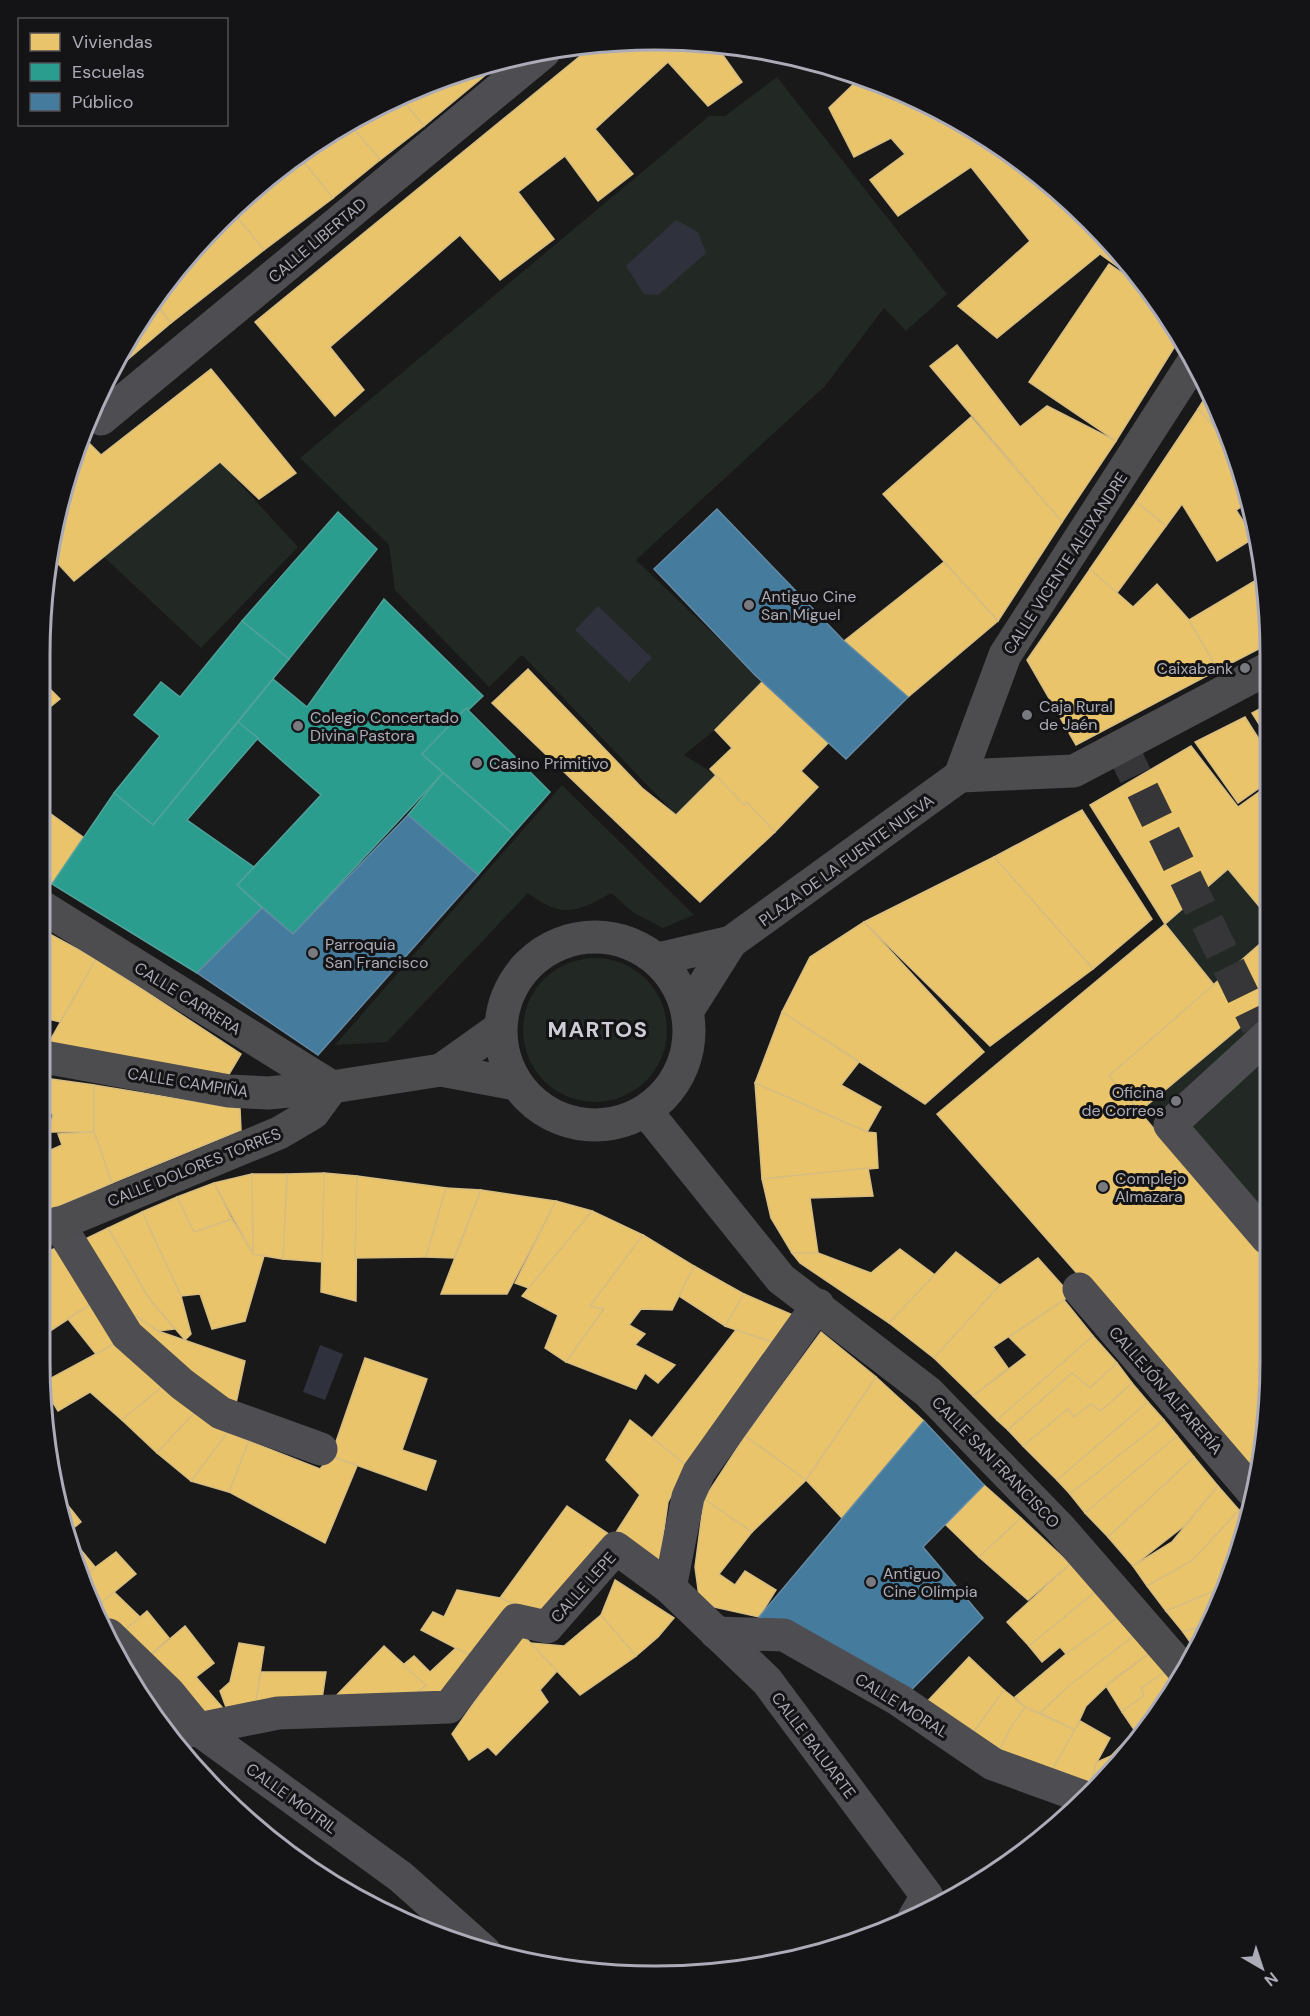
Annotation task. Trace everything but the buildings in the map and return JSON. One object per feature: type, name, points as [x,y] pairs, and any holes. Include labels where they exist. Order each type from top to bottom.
[{"type":"street","name":"CALLE LIBERTAD","points":[[99,416],[101,418],[532,62]]},
{"type":"street","name":"CALLE VICENTE ALEIXANDRE","points":[[960,776],[1005,655],[1189,370]]},
{"type":"street","points":[[960,776],[1074,771],[1260,673]]},
{"type":"street","name":"PLAZA DE LA FUENTE NUEVA","points":[[688,1010],[731,942],[960,776]]},
{"type":"street","name":"CALLE CARRERA","points":[[50,912],[332,1087]]},
{"type":"street","points":[[602,936],[632,944],[658,960],[677,982],[688,1010],[690,1039],[683,1067],[668,1092],[646,1111],[619,1123],[589,1126],[561,1120],[536,1106],[516,1084],[504,1057],[500,1028],[506,998],[521,972],[544,951],[572,939],[602,936]]},
{"type":"street","name":"PLAZA DE LA FUENTE NUEVA","points":[[658,960],[731,942]]},
{"type":"street","points":[[441,1070],[500,1028]]},
{"type":"street","points":[[1260,1037],[1170,1125],[1260,1231]]},
{"type":"street","name":"CALLE CAMPIÑA","points":[[50,1058],[229,1091],[268,1093],[332,1087]]},
{"type":"street","points":[[332,1087],[441,1070],[516,1084]]},
{"type":"street","name":"CALLE DOLORES TORRES","points":[[51,1226],[279,1133],[313,1113],[332,1087]]},
{"type":"street","name":"CALLE SAN FRANCISCO","points":[[646,1111],[781,1279],[818,1305],[928,1392],[1060,1528],[1179,1665]]},
{"type":"street","points":[[51,1226],[127,1335],[182,1384],[221,1413],[321,1449]]},
{"type":"street","name":"CALLEJÓN ALFARERÍA","points":[[1079,1289],[1247,1486]]},
{"type":"street","points":[[670,1588],[688,1497],[699,1472],[818,1305]]},
{"type":"street","name":"CALLE LEPE","points":[[184,1733],[278,1713],[449,1707],[516,1620],[547,1627],[615,1548],[670,1588]]},
{"type":"street","name":"CALLE BALUARTE","points":[[670,1588],[767,1681],[927,1896],[922,1904]]},
{"type":"street","name":"CALLE MORAL","points":[[716,1633],[784,1635],[899,1700],[993,1764],[1077,1794]]},
{"type":"street","name":"CALLE MOTRIL","points":[[122,1648],[168,1692],[184,1733],[401,1877],[467,1936]]},
{"type":"shaded area","points":[[777,77],[947,294],[906,331],[884,308],[825,386],[636,560],[763,681],[715,730],[684,755],[716,775],[676,815],[522,655],[489,687],[395,590],[389,545],[300,458],[709,116],[725,116]]},
{"type":"shaded area","points":[[676,220],[698,232],[706,253],[658,295],[644,294],[626,266]]},
{"type":"shaded area","points":[[220,462],[298,547],[201,648],[104,557]]},
{"type":"shaded area","points":[[598,606],[652,658],[629,682],[575,630]]},
{"type":"shaded area","points":[[562,785],[694,915],[663,928],[634,913],[611,893],[588,905],[569,910],[550,906],[528,893],[387,1042],[335,1045]]},
{"type":"shaded area","points":[[1228,869],[1260,907],[1260,944],[1237,964],[1260,993],[1260,1235],[1148,1104],[1249,1020],[1220,979],[1214,985],[1165,924]]},
{"type":"shaded area","points":[[595,958],[623,963],[646,979],[662,1002],[667,1030],[662,1058],[646,1081],[623,1097],[595,1102],[567,1097],[544,1081],[528,1058],[523,1030],[528,1002],[544,979],[567,963]]},
{"type":"shaded area","points":[[320,1345],[343,1354],[325,1400],[303,1392]]},
{"type":"tunnel","points":[[1121,746],[1258,1026]]},
{"type":"place","name":"Antiguo Cine San Miguel","points":[[749,605]]},
{"type":"place","name":"Caixabank","points":[[1245,668]]},
{"type":"place","name":"Caja Rural de Jaén","points":[[1027,715]]},
{"type":"place","name":"Colegio Concertado Divina Pastora","points":[[298,726]]},
{"type":"place","name":"Casino Primitivo","points":[[477,763]]},
{"type":"place","name":"Parroquia San Francisco","points":[[313,953]]},
{"type":"place","name":"Oficina de Correos","points":[[1176,1101]]},
{"type":"place","name":"Complejo Almazara","points":[[1103,1187]]},
{"type":"place","name":"Antiguo Cine Olimpia","points":[[871,1582]]},
{"type":"district","name":"MARTOS","points":[[598,1029]]}]
